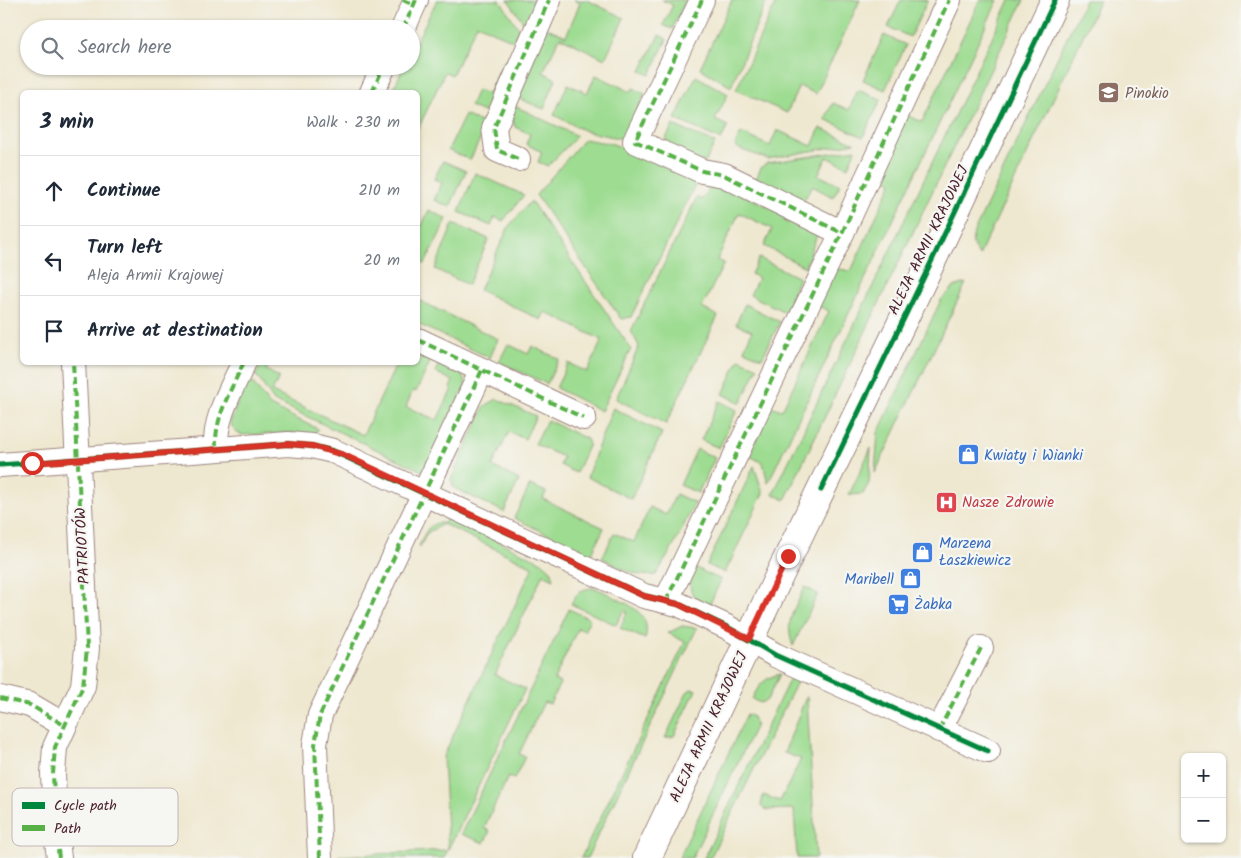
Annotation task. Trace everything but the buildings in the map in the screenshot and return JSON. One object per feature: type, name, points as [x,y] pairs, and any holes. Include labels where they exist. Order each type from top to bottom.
[{"type":"street","points":[[518,159],[497,150],[494,128],[549,0]]},
{"type":"street","points":[[702,0],[635,141],[702,171],[724,175],[842,233]]},
{"type":"street","points":[[666,601],[842,233],[949,0]]},
{"type":"street","name":"ALEJA ARMII KRAJOWEJ","points":[[647,858],[749,639],[970,182],[1055,0]]},
{"type":"street","points":[[405,20],[411,2]]},
{"type":"street","points":[[373,90],[380,75]]},
{"type":"street","points":[[420,341],[584,418]]},
{"type":"street","name":"PATRIOTÓW","points":[[54,788],[55,747],[83,686],[87,648],[73,365]]},
{"type":"street","points":[[216,449],[215,438],[218,421],[243,365]]},
{"type":"street","points":[[320,858],[315,745],[320,716],[482,370]]},
{"type":"street","points":[[0,465],[288,444],[322,448],[344,455],[644,596],[686,608],[749,639],[774,655],[988,751]]},
{"type":"street","points":[[940,730],[981,648]]},
{"type":"street","points":[[0,698],[30,705],[64,725]]},
{"type":"green space","points":[[437,0],[500,0],[519,29],[513,41],[477,24],[452,75],[445,72],[420,125],[420,90],[393,90],[400,75],[420,75],[420,34]]},
{"type":"green space","points":[[508,0],[538,0],[527,25],[524,23]]},
{"type":"green space","points":[[574,0],[587,0],[624,18],[605,59],[560,37],[543,72],[556,79],[544,109],[515,97],[545,27],[566,36],[580,3]]},
{"type":"green space","points":[[662,0],[686,0],[672,29],[663,25],[673,5]]},
{"type":"green space","points":[[732,0],[767,0],[731,87],[700,68]]},
{"type":"green space","points":[[777,0],[860,0],[816,94],[799,86],[787,113],[736,90]]},
{"type":"green space","points":[[901,0],[928,0],[910,37],[888,27]]},
{"type":"green space","points":[[980,0],[998,0],[768,483],[763,463],[746,454],[768,405],[782,410],[829,311],[816,305],[834,268],[851,271],[892,182],[878,175],[905,114],[922,122]]},
{"type":"green space","points":[[1010,0],[1024,0],[785,500],[773,494]]},
{"type":"green space","points":[[1085,0],[1100,0],[979,256],[972,242],[974,232]]},
{"type":"green space","points":[[659,35],[667,39],[650,75],[641,71]]},
{"type":"green space","points":[[884,35],[906,45],[885,90],[863,80]]},
{"type":"green space","points":[[505,59],[515,62],[492,116],[470,106],[477,90],[488,94]]},
{"type":"green space","points":[[596,75],[631,92],[633,88],[645,94],[623,139],[585,131],[554,115],[568,84],[587,93]]},
{"type":"green space","points":[[696,76],[728,94],[715,120],[728,126],[721,140],[675,119]]},
{"type":"green space","points":[[858,90],[881,100],[863,137],[825,119],[833,103],[849,110]]},
{"type":"green space","points":[[513,105],[577,136],[548,166],[538,162],[542,152],[526,144],[530,134],[515,127]]},
{"type":"green space","points":[[465,115],[487,125],[470,160],[448,150]]},
{"type":"green space","points":[[673,125],[715,143],[705,163],[663,144]]},
{"type":"green space","points":[[820,128],[855,143],[768,159],[739,149],[735,145],[741,133],[770,146],[777,130],[812,146]]},
{"type":"green space","points":[[584,139],[613,144],[697,181],[631,317],[621,319],[536,195]]},
{"type":"green space","points":[[856,149],[848,167],[827,157],[818,175],[840,185],[833,197],[812,186],[802,204],[755,181],[761,168],[767,163]]},
{"type":"green space","points":[[443,161],[466,171],[450,207],[434,200],[442,183],[434,179]]},
{"type":"green space","points":[[475,173],[524,195],[503,221],[495,217],[491,226],[459,212]]},
{"type":"green space","points":[[715,185],[721,185],[819,230],[805,267],[764,246],[772,229],[739,213],[717,260],[724,263],[702,308],[718,316],[666,424],[616,399],[639,346],[631,331],[697,197],[701,200],[710,188]]},
{"type":"green space","points":[[531,201],[631,349],[601,411],[556,388],[568,363],[587,372],[602,340],[545,312],[541,320],[479,290],[509,226]]},
{"type":"green space","points":[[429,210],[447,219],[425,264],[420,261],[420,230]]},
{"type":"green space","points":[[453,224],[489,239],[468,285],[435,269]]},
{"type":"green space","points":[[759,258],[799,278],[785,312],[750,295],[758,278],[751,274]]},
{"type":"green space","points":[[966,283],[875,473],[878,433],[941,300],[954,287]]},
{"type":"green space","points":[[420,301],[498,339],[490,358],[420,325]]},
{"type":"green space","points":[[745,304],[780,322],[762,358],[744,350],[752,331],[736,324]]},
{"type":"green space","points":[[508,344],[528,354],[532,346],[559,359],[547,384],[499,362]]},
{"type":"green space","points":[[420,352],[432,358],[416,392],[413,390],[406,407],[437,420],[452,389],[450,388],[453,381],[435,372],[440,362],[461,373],[466,384],[426,473],[274,401],[256,375],[261,365],[268,365],[266,370],[279,377],[272,392],[363,435],[396,365],[420,365]]},
{"type":"green space","points":[[739,359],[758,367],[741,403],[723,394]]},
{"type":"green space","points":[[246,381],[253,383],[270,406],[318,429],[315,434],[242,435],[236,432],[230,423]]},
{"type":"green space","points":[[497,399],[536,416],[525,439],[509,432],[492,466],[519,480],[504,512],[454,488],[451,479],[485,406]]},
{"type":"green space","points":[[719,401],[737,410],[719,448],[701,440]]},
{"type":"green space","points":[[613,408],[662,433],[631,499],[587,477]]},
{"type":"green space","points":[[547,420],[587,439],[589,444],[576,473],[560,465],[563,457],[535,444]]},
{"type":"green space","points":[[871,448],[869,483],[863,494],[849,495]]},
{"type":"green space","points":[[697,449],[715,458],[698,493],[680,485]]},
{"type":"green space","points":[[754,466],[763,493],[725,573],[707,565]]},
{"type":"green space","points":[[530,485],[546,492],[543,499],[604,528],[591,555],[514,518]]},
{"type":"green space","points":[[676,494],[695,503],[673,547],[656,575],[649,576],[635,573],[602,558],[614,533],[634,542],[650,507],[666,515]]},
{"type":"green space","points":[[447,517],[542,562],[551,570],[554,579],[543,574],[495,675],[525,689],[448,850],[443,757],[533,567],[443,524],[427,533],[420,547],[428,529],[435,524],[445,523]]},
{"type":"green space","points":[[692,566],[721,580],[709,606],[693,595],[690,585]]},
{"type":"green space","points":[[805,587],[818,594],[793,646],[790,637],[790,622]]},
{"type":"green space","points":[[592,588],[606,593],[639,612],[646,624],[645,639],[620,628],[627,612],[624,610],[616,625],[571,604],[579,593]]},
{"type":"green space","points":[[569,609],[590,619],[584,631],[578,628],[554,680],[560,683],[550,704],[544,702],[519,754],[525,757],[514,779],[508,777],[484,828],[490,831],[484,843],[461,834]]},
{"type":"green space","points":[[682,626],[697,628],[587,858],[581,858],[685,642],[668,633]]},
{"type":"green space","points":[[780,674],[767,700],[760,703],[752,699],[763,683],[770,677]]},
{"type":"green space","points":[[791,676],[795,676],[797,682],[710,858],[704,858]]},
{"type":"green space","points":[[691,689],[696,690],[674,736],[665,738],[687,692]]},
{"type":"green space","points":[[806,697],[816,858],[797,858],[794,809],[766,810],[761,806],[763,795],[780,801],[801,759],[784,753]]},
{"type":"green space","points":[[747,714],[753,717],[756,725],[692,858],[679,858]]},
{"type":"green space","points":[[448,850],[444,858],[338,858],[338,856]]},
{"type":"marked path","points":[[403,0],[414,5]]},
{"type":"marked path","points":[[407,20],[416,0]]},
{"type":"marked path","points":[[518,159],[497,150],[494,128],[549,0]]},
{"type":"marked path","points":[[702,0],[635,141],[702,171],[724,175],[842,233]]},
{"type":"marked path","points":[[666,601],[842,233],[949,0]]},
{"type":"marked path","points":[[373,90],[380,75]]},
{"type":"marked path","points":[[420,341],[584,418]]},
{"type":"marked path","points":[[54,788],[55,747],[83,686],[87,648],[73,365]]},
{"type":"marked path","points":[[216,449],[216,438],[221,415],[243,365]]},
{"type":"marked path","points":[[320,858],[315,745],[320,715],[482,370]]},
{"type":"marked path","points":[[939,730],[981,648]]},
{"type":"marked path","points":[[0,698],[30,705],[64,725]]},
{"type":"marked path","points":[[58,846],[59,858]]},
{"type":"cycle path","points":[[821,490],[1055,0]]},
{"type":"cycle path","points":[[0,465],[288,444],[312,446],[333,451],[644,596],[678,604],[727,627],[775,655],[988,751]]},
{"type":"place","name":"Pinokio","points":[[1109,93]]},
{"type":"place","name":"Kwiaty i Wianki","points":[[968,455]]},
{"type":"place","name":"Nasze Zdrowie","points":[[946,502]]},
{"type":"place","name":"Marzena Łaszkiewicz","points":[[923,552]]},
{"type":"place","name":"Maribell","points":[[910,579]]},
{"type":"place","name":"Żabka","points":[[898,604]]},
{"type":"route","points":[[32,463],[288,444],[322,448],[344,455],[644,596],[678,604],[749,639],[788,556]]}]
